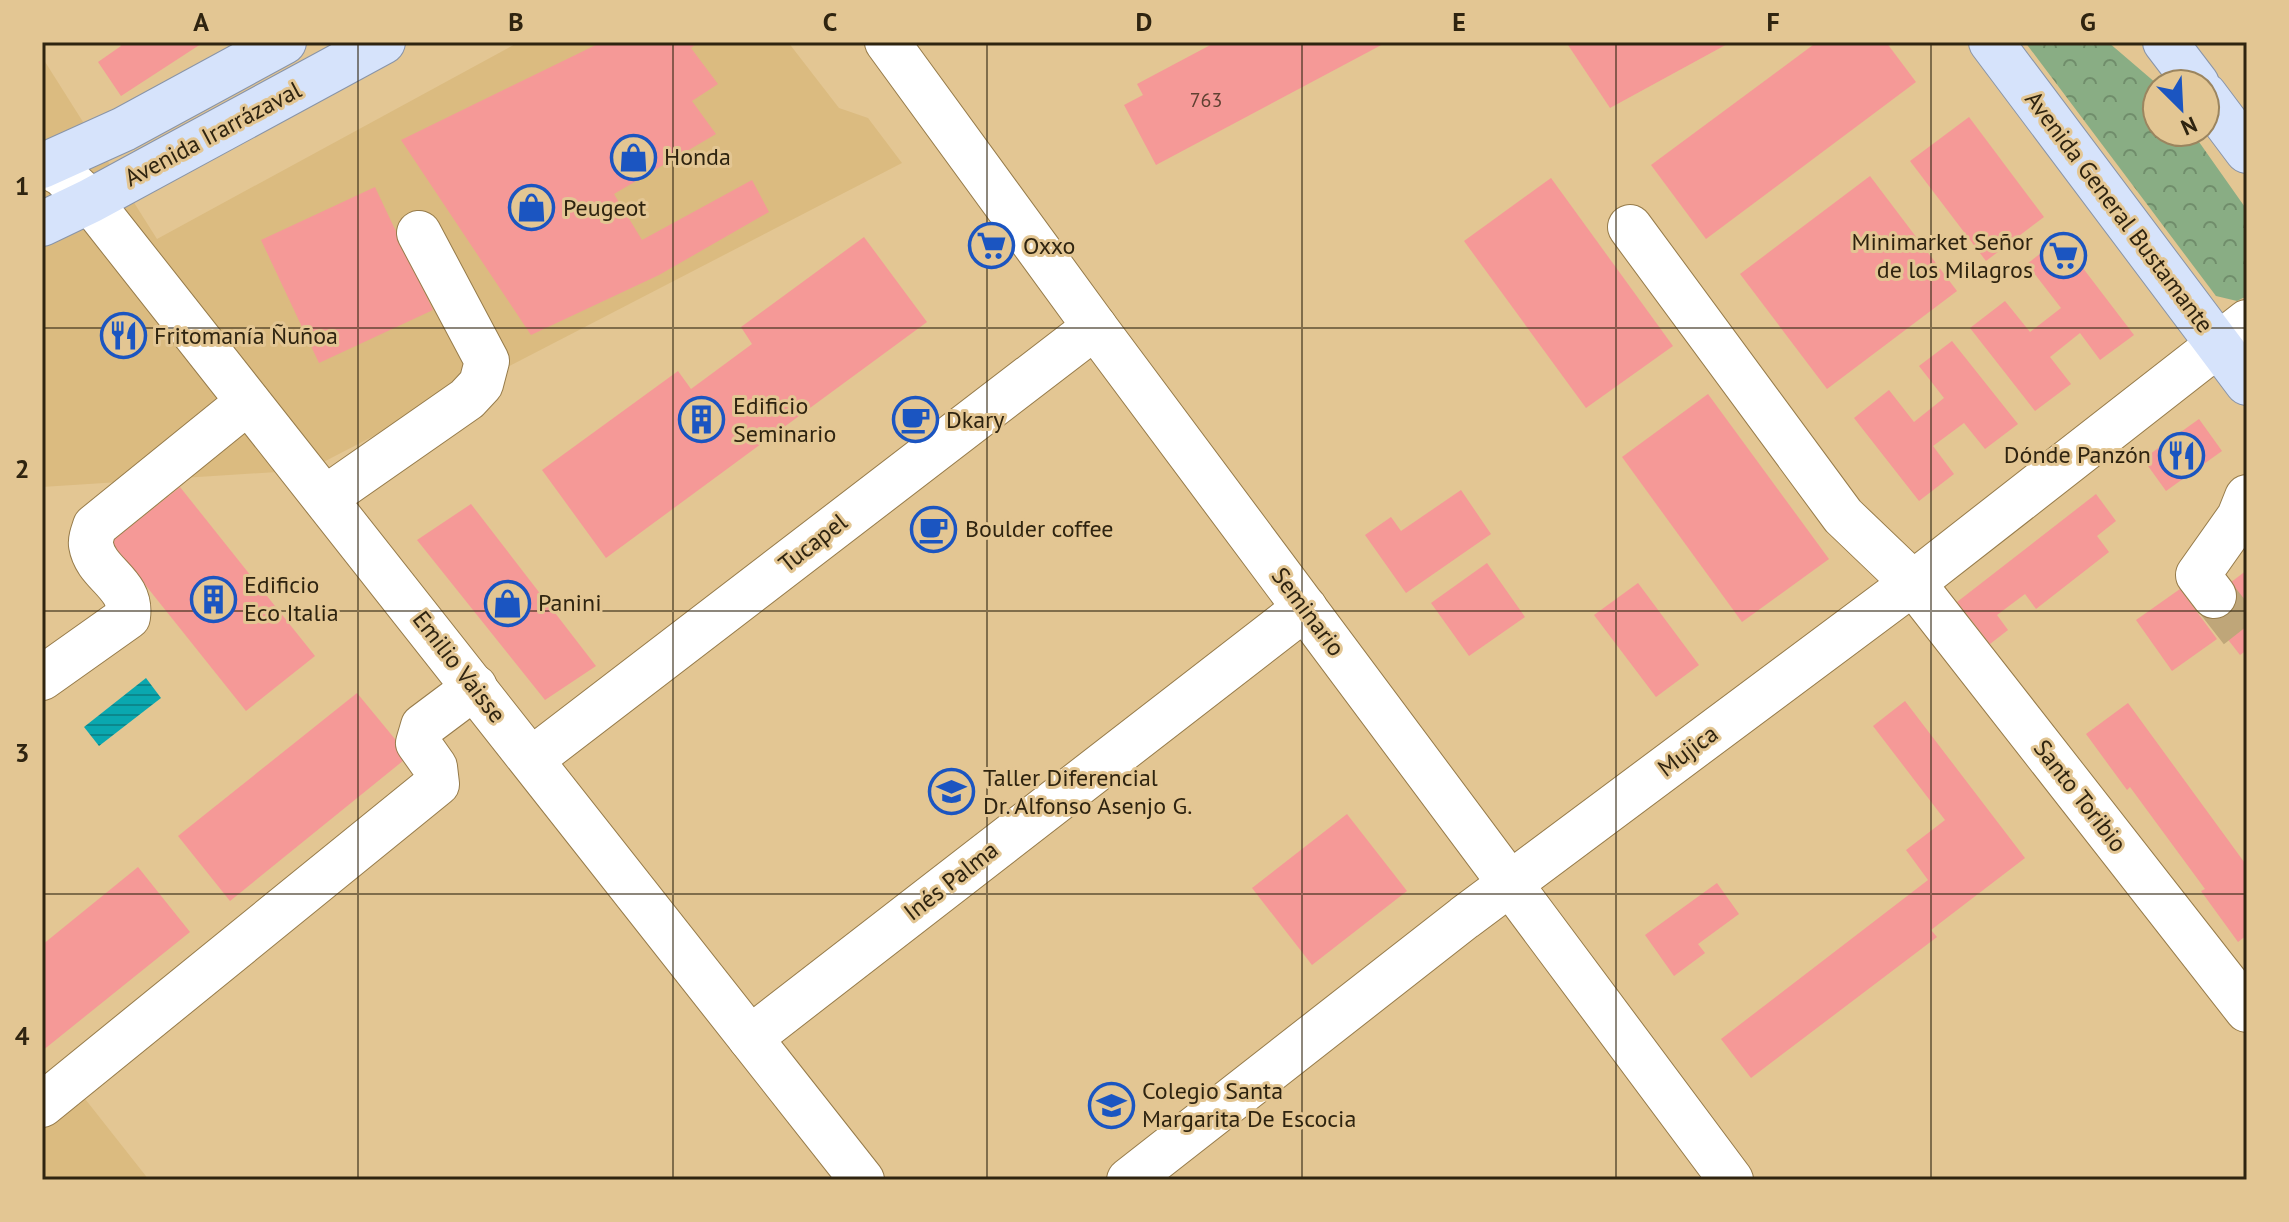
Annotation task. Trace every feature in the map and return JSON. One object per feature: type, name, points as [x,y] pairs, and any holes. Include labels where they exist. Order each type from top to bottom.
[{"type":"main road","name":"Avenida Irarrázaval","points":[[44,165],[124,129],[284,42]]},
{"type":"main road","name":"Avenida Irarrázaval","points":[[42,224],[383,42]]},
{"type":"main road","name":"Avenida General Bustamante","points":[[1991,42],[2232,333],[2247,383]]},
{"type":"main road","points":[[2165,42],[2185,68]]},
{"type":"main road","points":[[2221,116],[2247,151]]},
{"type":"street","name":"Seminario","points":[[887,42],[1095,327],[1731,1180]]},
{"type":"street","name":"Emilio Vaisse","points":[[44,165],[62,174],[90,201],[862,1180]]},
{"type":"street","name":"Santo Toribio","points":[[1630,227],[1843,516],[1913,583],[2247,1010]]},
{"type":"street","points":[[325,498],[467,399],[481,384],[487,361],[419,233]]},
{"type":"street","name":"Tucapel","points":[[532,759],[1095,327]]},
{"type":"street","name":"Mujica","points":[[1129,1180],[1510,883],[1913,583],[2232,333]]},
{"type":"street","points":[[42,678],[128,617],[130,604],[126,595],[99,562],[90,543],[95,526],[248,402]]},
{"type":"street","points":[[2214,596],[2198,575],[2244,514]]},
{"type":"street","name":"Inés Palma","points":[[750,1038],[1305,608]]},
{"type":"street","points":[[42,1105],[437,784],[435,767],[418,743],[423,726],[475,687]]},
{"type":"shaded area","points":[[519,42],[788,42],[839,108],[868,118],[902,163],[308,470],[42,487],[42,57],[157,239]]},
{"type":"shaded area","points":[[67,1076],[149,1180],[42,1180],[42,1097]]},
{"type":"green space","points":[[2025,42],[2108,42],[2141,70],[2141,148],[2203,148],[2247,210],[2247,296],[2237,301],[2216,296]]},
{"type":"water","points":[[146,678],[161,698],[99,746],[84,727]]},
{"type":"building","points":[[118,42],[204,42],[121,96],[98,62],[121,46]]},
{"type":"building","name":"Peugeot","points":[[602,42],[699,42],[691,48],[718,84],[692,101],[716,134],[614,194],[642,240],[752,180],[769,212],[659,275],[531,335],[401,140]]},
{"type":"building","points":[[1216,42],[1387,42],[1156,165],[1124,105],[1143,95],[1137,84]]},
{"type":"building","points":[[1566,42],[1731,42],[1610,108]]},
{"type":"building","points":[[1817,42],[1886,42],[1916,82],[1706,239],[1651,165]]},
{"type":"building","points":[[1969,117],[2044,217],[1986,261],[1910,161]]},
{"type":"building","points":[[1870,176],[1957,291],[1827,389],[1740,274]]},
{"type":"building","points":[[1551,178],[1673,346],[1586,408],[1464,241]]},
{"type":"building","points":[[375,187],[433,310],[319,363],[261,240]]},
{"type":"building","name":"Edificio Seminario","points":[[864,237],[927,322],[606,558],[542,470],[678,371],[691,389],[752,344],[741,327]]},
{"type":"building","points":[[2060,238],[2134,335],[2100,360],[2080,333],[2050,357],[2071,384],[2035,411],[1970,328],[2005,301],[2030,332],[2061,308],[2027,264]]},
{"type":"building","points":[[1952,341],[2018,424],[1985,449],[1964,423],[1933,446],[1954,474],[1919,501],[1854,418],[1889,390],[1914,422],[1944,398],[1919,366]]},
{"type":"building","points":[[1708,394],[1829,559],[1742,622],[1622,457]]},
{"type":"building","name":"Dónde Panzón","points":[[2199,419],[2222,451],[2166,491],[2143,459]]},
{"type":"building","name":"Edificio Eco Italia","points":[[180,487],[315,656],[246,711],[111,542]]},
{"type":"building","points":[[1461,490],[1491,534],[1406,593],[1365,535],[1391,517],[1401,531]]},
{"type":"building","points":[[2096,494],[2116,521],[2097,536],[2109,552],[2036,609],[2025,594],[1997,615],[2008,630],[1990,644],[1957,602]]},
{"type":"building","name":"Panini","points":[[471,504],[596,666],[545,700],[417,540]]},
{"type":"building","points":[[1487,563],[1525,617],[1469,656],[1431,603]]},
{"type":"building","points":[[2247,570],[2247,650],[2240,655],[2201,605]]},
{"type":"building","points":[[1638,583],[1699,665],[1656,697],[1594,615]]},
{"type":"building","points":[[2180,589],[2217,639],[2172,671],[2136,620]]},
{"type":"building","points":[[357,693],[409,756],[230,901],[178,836]]},
{"type":"building","points":[[1905,701],[2025,858],[1931,930],[1937,937],[1751,1078],[1721,1039],[1928,880],[1906,850],[1945,820],[1873,726]]},
{"type":"building","points":[[2128,703],[2247,866],[2247,935],[2238,942],[2201,891],[2205,889],[2130,787],[2127,790],[2086,734]]},
{"type":"building","points":[[1347,814],[1407,891],[1312,965],[1252,888]]},
{"type":"building","points":[[138,867],[190,932],[42,1051],[42,945]]},
{"type":"building","points":[[1717,883],[1739,914],[1698,944],[1705,953],[1674,976],[1645,935]]},
{"type":"tunnel","points":[[2214,596],[2247,638]]},
{"type":"place","name":"Honda","points":[[633,157]]},
{"type":"place","name":"Peugeot","points":[[532,208]]},
{"type":"place","name":"Oxxo","points":[[992,246]]},
{"type":"place","name":"Minimarket Señor de los Milagros","points":[[2064,256]]},
{"type":"place","name":"Fritomanía Ñuñoa","points":[[123,336]]},
{"type":"place","name":"Edificio Seminario","points":[[702,420]]},
{"type":"place","name":"Dkary","points":[[915,420]]},
{"type":"place","name":"Dónde Panzón","points":[[2182,455]]},
{"type":"place","name":"Boulder coffee","points":[[934,529]]},
{"type":"place","name":"Edificio Eco Italia","points":[[213,599]]},
{"type":"place","name":"Panini","points":[[507,603]]},
{"type":"place","name":"Taller Diferencial Dr. Alfonso Asenjo G.","points":[[952,792]]},
{"type":"place","name":"Colegio Santa Margarita De Escocia","points":[[1111,1105]]}]
